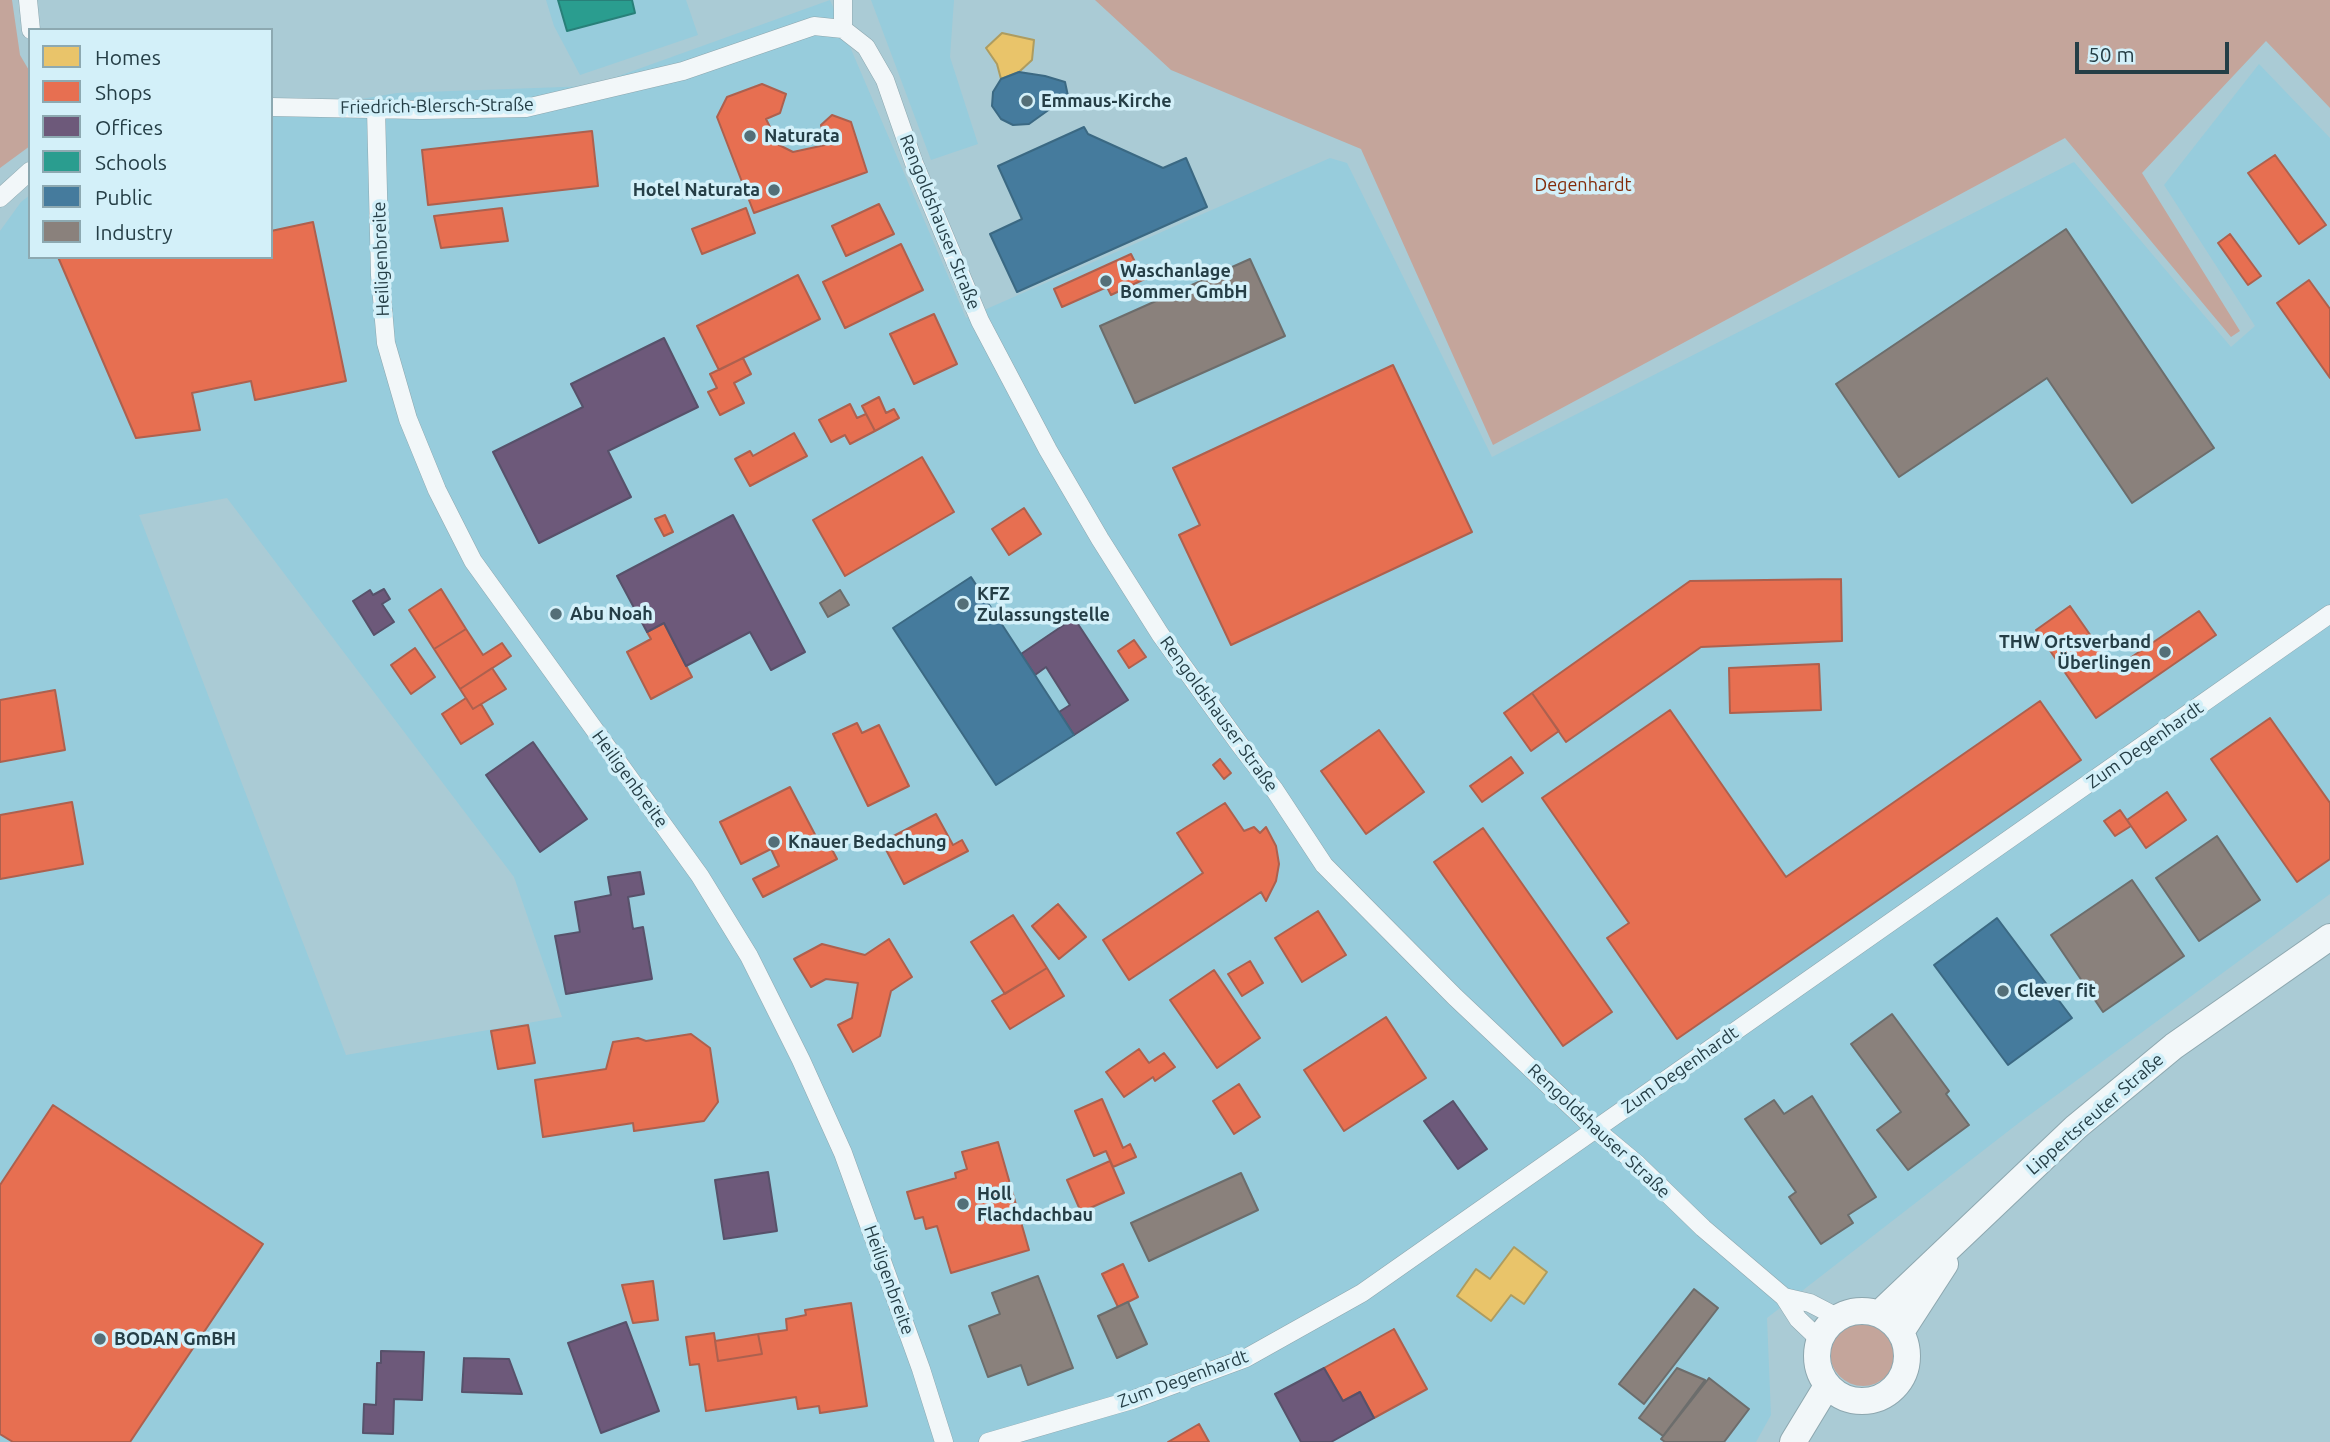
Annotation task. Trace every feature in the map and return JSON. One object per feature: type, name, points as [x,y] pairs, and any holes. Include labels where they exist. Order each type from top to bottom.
[{"type":"main road","name":"Lippertsreuter Straße","points":[[1879,1314],[2076,1127],[2174,1046],[2330,937]]},
{"type":"main road","points":[[1900,1332],[1970,1228]]},
{"type":"main road","points":[[1854,1311],[1879,1314],[1891,1321],[1906,1345],[1904,1373],[1885,1395],[1858,1401],[1836,1392],[1820,1374],[1816,1360],[1819,1339],[1823,1330],[1837,1317],[1854,1311]]},
{"type":"main road","points":[[1793,1442],[1836,1392]]},
{"type":"main road","points":[[1806,1442],[1836,1392]]},
{"type":"street","points":[[28,0],[31,28]]},
{"type":"street","points":[[843,29],[844,0]]},
{"type":"street","name":"Friedrich-Blersch-Straße","points":[[273,107],[526,108],[683,71],[814,26],[843,29]]},
{"type":"street","name":"Rengoldshauser Straße","points":[[843,29],[866,47],[885,80],[914,163],[980,321],[1048,450],[1160,634],[1274,789],[1324,865],[1455,997],[1595,1129],[1637,1164],[1703,1228],[1784,1297],[1798,1319],[1819,1339]]},
{"type":"street","name":"Heiligenbreite","points":[[376,109],[380,275],[386,343],[408,419],[437,490],[473,561],[700,876],[749,956],[801,1060],[843,1153],[921,1369],[944,1442]]},
{"type":"street","points":[[0,198],[28,173]]},
{"type":"street","name":"Zum Degenhardt","points":[[988,1442],[1132,1400],[1246,1358],[1362,1293],[2330,614]]},
{"type":"street","name":"Rengoldshauser Straße","points":[[1784,1297],[1810,1303],[1837,1317]]},
{"type":"shaded area","points":[[546,0],[686,0],[698,35],[580,75],[554,26]]},
{"type":"shaded area","points":[[830,0],[966,318],[1330,158],[1347,163],[1492,457],[2074,162],[2231,347],[2255,326],[2164,185],[2259,64],[2330,138],[2330,894],[2020,1122],[1767,1318],[1771,1415],[1756,1442],[0,1442],[0,231],[28,197],[28,259],[273,259],[273,114],[397,93],[591,86]],"holes":[[[227,498],[514,877],[562,1017],[346,1055],[139,515]]]},
{"type":"shaded area","points":[[871,0],[954,0],[950,57],[978,144],[931,160]]},
{"type":"green space","points":[[0,0],[12,0],[20,55],[28,69],[28,147],[0,168]]},
{"type":"green space","name":"Degenhardt","points":[[1095,0],[2330,0],[2330,108],[2266,41],[2142,173],[2240,331],[2231,337],[2065,138],[1493,445],[1361,149],[1171,70]]},
{"type":"green space","points":[[1863,1320],[1876,1323],[1886,1330],[1893,1340],[1896,1353],[1893,1366],[1886,1376],[1876,1383],[1863,1386],[1850,1383],[1840,1376],[1833,1366],[1830,1353],[1833,1340],[1840,1330],[1850,1323]]},
{"type":"building: Homes","points":[[1002,33],[1034,40],[1032,60],[1019,72],[1001,79],[997,64],[986,48]]},
{"type":"building: Homes","points":[[1514,1247],[1547,1272],[1524,1304],[1511,1295],[1491,1321],[1457,1296],[1476,1269],[1490,1279]]},
{"type":"building: Shops","points":[[762,84],[786,94],[780,113],[766,119],[779,145],[793,152],[825,145],[821,125],[832,115],[851,122],[867,172],[754,213],[717,117],[727,97]]},
{"type":"building: Shops","points":[[592,131],[598,186],[428,205],[422,150]]},
{"type":"building: Shops","points":[[2275,155],[2326,225],[2299,244],[2248,173]]},
{"type":"building: Shops","points":[[879,204],[894,234],[846,256],[832,226]]},
{"type":"building: Shops","points":[[502,208],[508,241],[441,248],[434,216]]},
{"type":"building: Shops","points":[[746,208],[755,233],[702,254],[692,229]]},
{"type":"building: Shops","points":[[313,222],[346,381],[255,400],[251,381],[192,393],[200,430],[136,438],[59,259],[273,259],[273,231]]},
{"type":"building: Shops","points":[[2230,234],[2261,276],[2248,285],[2218,243]]},
{"type":"building: Shops","points":[[901,244],[923,290],[845,328],[823,282]]},
{"type":"building: Shops","name":"Waschanlage Bommer GmbH","points":[[1131,254],[1139,270],[1148,265],[1153,275],[1111,295],[1107,287],[1062,307],[1054,289]]},
{"type":"building: Shops","points":[[798,275],[820,319],[719,370],[697,326]]},
{"type":"building: Shops","points":[[2309,280],[2330,309],[2330,378],[2277,303]]},
{"type":"building: Shops","points":[[934,314],[957,364],[914,384],[890,334]]},
{"type":"building: Shops","points":[[743,358],[751,374],[734,383],[744,403],[720,415],[708,392],[717,388],[710,374]]},
{"type":"building: Shops","points":[[1393,365],[1472,532],[1231,645],[1179,535],[1200,525],[1173,468]]},
{"type":"building: Shops","points":[[879,397],[886,413],[894,409],[899,418],[875,431],[862,406]]},
{"type":"building: Shops","points":[[850,404],[857,418],[866,414],[875,431],[850,444],[845,435],[831,442],[819,420]]},
{"type":"building: Shops","points":[[794,433],[807,456],[750,486],[735,459],[750,451],[753,456]]},
{"type":"building: Shops","points":[[922,457],[954,512],[845,576],[813,520]]},
{"type":"building: Shops","points":[[1024,508],[1041,534],[1009,555],[992,529]]},
{"type":"building: Shops","points":[[665,515],[673,532],[664,536],[655,519]]},
{"type":"building: Shops","points":[[1841,579],[1842,641],[1701,647],[1566,742],[1532,693],[1690,581]]},
{"type":"building: Shops","points":[[441,589],[466,629],[434,649],[409,610]]},
{"type":"building: Shops","name":"THW Ortsverband Überlingen","points":[[2070,606],[2114,669],[2199,611],[2216,635],[2096,718],[2036,630]]},
{"type":"building: Shops","points":[[664,623],[692,677],[651,699],[627,652],[651,639],[647,632]]},
{"type":"building: Shops","points":[[466,629],[483,655],[502,643],[511,656],[460,689],[434,649]]},
{"type":"building: Shops","points":[[1134,640],[1146,657],[1129,668],[1118,651]]},
{"type":"building: Shops","points":[[415,648],[435,677],[411,694],[391,665]]},
{"type":"building: Shops","points":[[1819,664],[1821,710],[1730,713],[1729,668]]},
{"type":"building: Shops","points":[[492,668],[506,689],[473,709],[460,689]]},
{"type":"building: Shops","points":[[55,690],[65,750],[0,762],[0,700]]},
{"type":"building: Shops","points":[[1532,693],[1559,731],[1531,751],[1504,713]]},
{"type":"building: Shops","points":[[466,698],[473,709],[481,704],[493,724],[461,744],[442,714]]},
{"type":"building: Shops","points":[[2040,701],[2081,760],[1677,1039],[1607,938],[1629,923],[1542,798],[1670,710],[1786,877]]},
{"type":"building: Shops","points":[[2270,718],[2330,803],[2330,859],[2297,882],[2211,759]]},
{"type":"building: Shops","points":[[857,723],[862,733],[879,725],[909,786],[868,806],[833,734]]},
{"type":"building: Shops","points":[[1379,730],[1424,792],[1366,834],[1321,771]]},
{"type":"building: Shops","points":[[1511,757],[1523,773],[1482,802],[1470,786]]},
{"type":"building: Shops","points":[[1220,759],[1231,773],[1224,779],[1213,765]]},
{"type":"building: Shops","name":"Knauer Bedachung","points":[[790,787],[820,844],[827,840],[837,859],[763,897],[753,879],[779,866],[771,849],[741,864],[720,822]]},
{"type":"building: Shops","points":[[2167,792],[2186,820],[2146,848],[2127,820]]},
{"type":"building: Shops","points":[[72,802],[83,864],[0,879],[0,815]]},
{"type":"building: Shops","points":[[1225,803],[1244,831],[1254,827],[1260,833],[1266,827],[1276,846],[1279,864],[1276,881],[1266,901],[1261,892],[1129,980],[1103,940],[1203,873],[1177,833]]},
{"type":"building: Shops","points":[[2120,810],[2131,826],[2115,836],[2104,821]]},
{"type":"building: Shops","points":[[936,814],[953,845],[962,840],[968,851],[904,884],[882,842]]},
{"type":"building: Shops","points":[[1483,828],[1612,1012],[1563,1046],[1434,862]]},
{"type":"building: Shops","points":[[1058,904],[1086,937],[1059,959],[1032,926]]},
{"type":"building: Shops","points":[[1318,911],[1346,955],[1302,982],[1275,938]]},
{"type":"building: Shops","points":[[1013,915],[1047,968],[1005,994],[971,942]]},
{"type":"building: Shops","points":[[889,939],[912,977],[891,991],[880,1036],[853,1052],[838,1025],[852,1018],[858,983],[826,979],[811,987],[794,959],[822,944],[865,955]]},
{"type":"building: Shops","points":[[1250,961],[1263,983],[1242,996],[1228,974]]},
{"type":"building: Shops","points":[[1047,968],[1064,996],[1010,1029],[992,1001]]},
{"type":"building: Shops","points":[[1214,970],[1260,1038],[1217,1068],[1170,1000]]},
{"type":"building: Shops","points":[[1386,1017],[1426,1078],[1344,1131],[1304,1070]]},
{"type":"building: Shops","points":[[528,1025],[535,1063],[498,1069],[491,1031]]},
{"type":"building: Shops","points":[[691,1034],[710,1048],[718,1102],[704,1121],[634,1131],[633,1123],[543,1137],[535,1080],[606,1069],[613,1042],[638,1038],[646,1041]]},
{"type":"building: Shops","points":[[1139,1049],[1149,1063],[1164,1053],[1175,1067],[1155,1081],[1153,1077],[1124,1097],[1106,1072]]},
{"type":"building: Shops","points":[[1239,1084],[1260,1117],[1234,1134],[1213,1101]]},
{"type":"building: Shops","points":[[1102,1099],[1123,1148],[1130,1144],[1136,1157],[1113,1167],[1106,1151],[1094,1156],[1075,1111]]},
{"type":"building: Shops","name":"BODAN GmBH","points":[[53,1105],[263,1244],[130,1442],[13,1442],[0,1434],[0,1185]]},
{"type":"building: Shops","name":"Holl Flachdachbau","points":[[998,1142],[1029,1250],[951,1273],[937,1226],[926,1229],[923,1217],[915,1219],[907,1192],[956,1178],[955,1173],[967,1169],[962,1152]]},
{"type":"building: Shops","points":[[1110,1161],[1124,1193],[1081,1212],[1067,1180]]},
{"type":"building: Shops","points":[[1123,1264],[1138,1297],[1118,1307],[1102,1274]]},
{"type":"building: Shops","points":[[653,1281],[658,1320],[633,1323],[622,1285]]},
{"type":"building: Shops","points":[[851,1303],[867,1406],[820,1413],[819,1406],[798,1409],[796,1397],[706,1411],[699,1364],[690,1365],[686,1337],[714,1333],[718,1361],[762,1354],[758,1334],[787,1330],[786,1319],[806,1315],[805,1310]]},
{"type":"building: Shops","points":[[1394,1329],[1427,1389],[1374,1418],[1360,1392],[1343,1401],[1324,1368]]},
{"type":"building: Shops","points":[[758,1334],[762,1354],[718,1361],[715,1341]]},
{"type":"building: Shops","points":[[1199,1424],[1209,1442],[1168,1442]]},
{"type":"building: Offices","points":[[664,338],[698,407],[608,451],[631,497],[539,543],[493,452],[583,407],[571,384]]},
{"type":"building: Offices","points":[[733,515],[805,652],[771,670],[750,632],[686,666],[664,623],[647,632],[617,576]]},
{"type":"building: Offices","points":[[384,589],[390,599],[382,604],[394,622],[374,635],[353,601],[370,590],[373,595]]},
{"type":"building: Offices","points":[[1074,618],[1128,700],[1074,735],[1059,712],[1070,705],[1046,667],[1035,675],[1021,654]]},
{"type":"building: Offices","points":[[533,742],[587,819],[540,852],[486,775]]},
{"type":"building: Offices","points":[[640,872],[644,894],[628,897],[633,929],[643,927],[652,979],[566,994],[555,936],[580,932],[575,902],[611,895],[608,877]]},
{"type":"building: Offices","points":[[1453,1101],[1487,1149],[1458,1169],[1424,1121]]},
{"type":"building: Offices","points":[[768,1172],[777,1231],[724,1239],[715,1180]]},
{"type":"building: Offices","points":[[626,1322],[659,1411],[601,1433],[568,1343]]},
{"type":"building: Offices","points":[[381,1351],[424,1352],[422,1400],[394,1399],[393,1434],[363,1433],[364,1404],[376,1405],[377,1363],[381,1363]]},
{"type":"building: Offices","points":[[464,1358],[509,1359],[522,1394],[462,1392]]},
{"type":"building: Offices","points":[[1324,1368],[1343,1401],[1360,1392],[1374,1418],[1331,1442],[1301,1442],[1275,1394]]},
{"type":"building: Schools","points":[[558,0],[632,0],[635,13],[567,31]]},
{"type":"building: Public","name":"Emmaus-Kirche","points":[[1019,72],[1065,82],[1068,96],[1029,124],[1013,125],[1001,119],[992,106],[993,92],[1001,79]]},
{"type":"building: Public","points":[[1084,127],[1088,134],[1163,168],[1186,158],[1207,207],[1017,292],[990,234],[1022,219],[998,166]]},
{"type":"building: Public","points":[[971,577],[1074,735],[996,785],[893,628]]},
{"type":"building: Public","name":"Clever fit","points":[[1997,918],[2072,1018],[2008,1065],[1934,965]]},
{"type":"building: Industry","points":[[2066,229],[2214,448],[2132,503],[2047,378],[1899,477],[1836,384]]},
{"type":"building: Industry","points":[[1250,259],[1285,336],[1135,403],[1100,326]]},
{"type":"building: Industry","points":[[840,590],[849,605],[828,617],[820,603]]},
{"type":"building: Industry","points":[[2217,836],[2260,900],[2199,941],[2156,878]]},
{"type":"building: Industry","points":[[2132,880],[2184,956],[2103,1012],[2051,935]]},
{"type":"building: Industry","points":[[1892,1014],[1949,1091],[1946,1094],[1969,1125],[1908,1170],[1877,1130],[1901,1112],[1851,1044]]},
{"type":"building: Industry","points":[[1812,1096],[1876,1197],[1848,1215],[1853,1223],[1821,1244],[1789,1197],[1796,1192],[1745,1119],[1774,1100],[1784,1114]]},
{"type":"building: Industry","points":[[1241,1173],[1258,1210],[1149,1261],[1131,1223]]},
{"type":"building: Industry","points":[[1038,1276],[1073,1368],[1028,1385],[1021,1365],[988,1377],[969,1326],[1000,1314],[992,1293]]},
{"type":"building: Industry","points":[[1694,1289],[1718,1308],[1644,1404],[1619,1384]]},
{"type":"building: Industry","points":[[1128,1302],[1147,1344],[1117,1358],[1098,1316]]},
{"type":"building: Industry","points":[[1677,1368],[1705,1380],[1663,1436],[1639,1418]]},
{"type":"building: Industry","points":[[1709,1378],[1749,1409],[1724,1442],[1665,1442],[1661,1439]]},
{"type":"place","name":"Emmaus-Kirche","points":[[1027,101]]},
{"type":"place","name":"Naturata","points":[[750,136]]},
{"type":"place","name":"Hotel Naturata","points":[[774,190]]},
{"type":"place","name":"Waschanlage Bommer GmbH","points":[[1106,281]]},
{"type":"place","name":"KFZ Zulassungstelle","points":[[963,604]]},
{"type":"place","name":"Abu Noah","points":[[556,614]]},
{"type":"place","name":"THW Ortsverband Überlingen","points":[[2165,652]]},
{"type":"place","name":"Knauer Bedachung","points":[[774,842]]},
{"type":"place","name":"Clever fit","points":[[2003,991]]},
{"type":"place","name":"Holl Flachdachbau","points":[[963,1204]]},
{"type":"place","name":"BODAN GmBH","points":[[100,1339]]}]
